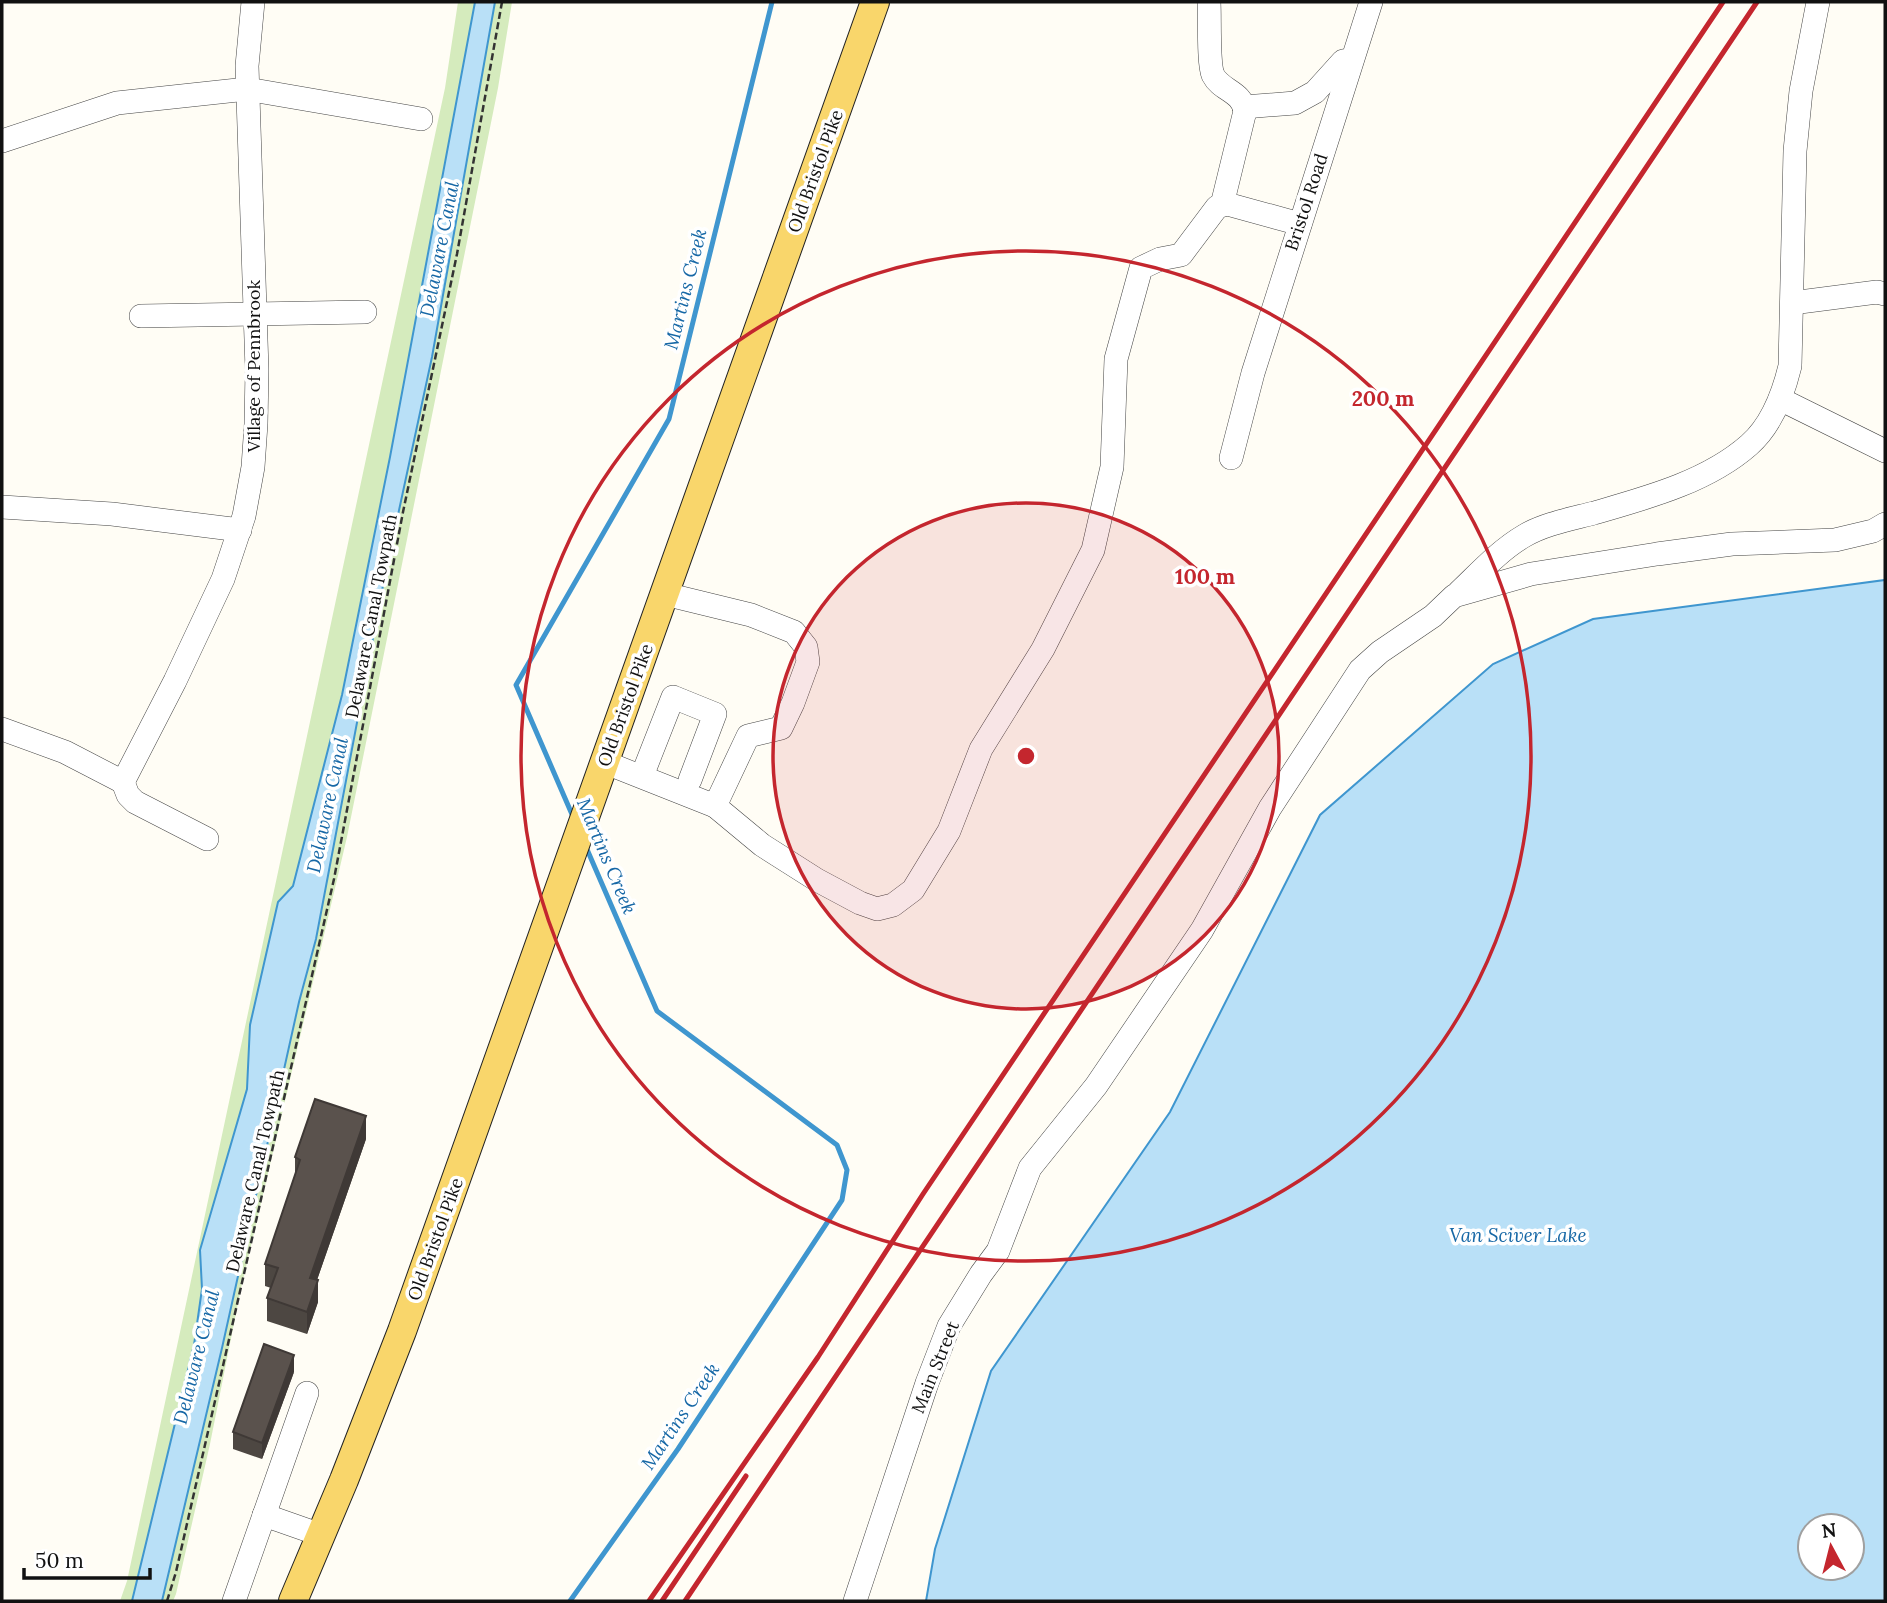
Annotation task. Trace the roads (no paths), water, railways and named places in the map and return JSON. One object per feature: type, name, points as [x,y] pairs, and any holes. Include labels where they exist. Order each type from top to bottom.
[{"type":"main road","name":"Old Bristol Pike","points":[[293,1601],[402,1331],[875,2]]},
{"type":"street","name":"Village of Pennbrook","points":[[123,782],[218,591],[240,530],[253,467],[256,424],[247,66],[253,2]]},
{"type":"street","points":[[1209,2],[1213,75],[1222,85],[1239,96],[1244,107],[1222,205]]},
{"type":"street","name":"Bristol Road","points":[[1231,458],[1300,224],[1371,2]]},
{"type":"street","name":"Main Street","points":[[855,1601],[926,1383],[949,1326],[998,1251],[1030,1168],[1096,1086],[1202,930],[1270,808],[1360,670],[1380,652],[1433,617],[1524,536],[1559,522],[1675,487],[1718,466],[1749,445],[1762,431],[1780,399],[1790,366],[1795,151],[1801,91],[1818,2]]},
{"type":"street","points":[[1244,107],[1295,103],[1315,92],[1343,61],[1352,60]]},
{"type":"street","points":[[2,141],[117,103],[247,89],[421,119]]},
{"type":"street","points":[[604,762],[715,806],[762,845],[817,880],[860,903],[877,909],[893,905],[913,890],[948,831],[981,749],[1043,649],[1093,550],[1112,467],[1116,359],[1141,268],[1160,259],[1181,255],[1217,207],[1222,205],[1227,204],[1300,224]]},
{"type":"street","points":[[1792,303],[1877,292],[1885,294]]},
{"type":"street","points":[[141,316],[365,312]]},
{"type":"street","points":[[1780,399],[1885,451]]},
{"type":"street","points":[[2,507],[112,514],[240,530]]},
{"type":"street","points":[[1454,596],[1544,572],[1732,544],[1835,540],[1873,531],[1885,524]]},
{"type":"street","points":[[665,594],[751,615],[794,632],[806,647],[808,662],[781,729],[748,736],[715,806]]},
{"type":"street","points":[[642,776],[673,696],[715,714],[690,780]]},
{"type":"street","points":[[2,729],[65,752],[123,782],[128,795],[135,802],[206,839]]},
{"type":"street","points":[[234,1601],[307,1394]]},
{"type":"street","points":[[264,1515],[321,1535]]},
{"type":"water","name":"Delaware Canal","points":[[475,2],[495,2],[432,357],[384,580],[316,939],[299,1002],[162,1601],[132,1601],[194,1345],[202,1289],[200,1250],[247,1089],[250,1025],[278,902],[293,886],[342,695],[390,457]]},
{"type":"water","name":"Van Sciver Lake","points":[[1885,580],[1885,1601],[926,1601],[935,1549],[991,1371],[1170,1112],[1320,815],[1493,664],[1593,619]]},
{"type":"waterway","name":"Martins Creek","points":[[574,819],[516,685],[669,419],[772,2]]},
{"type":"waterway","name":"Martins Creek","points":[[570,1601],[678,1449],[842,1200],[847,1170],[837,1145],[657,1011],[586,847]]},
{"type":"railway","points":[[649,1601],[818,1357],[923,1194],[1723,2]]},
{"type":"railway","points":[[685,1601],[1757,2]]},
{"type":"railway","points":[[662,1601],[746,1476]]}]
